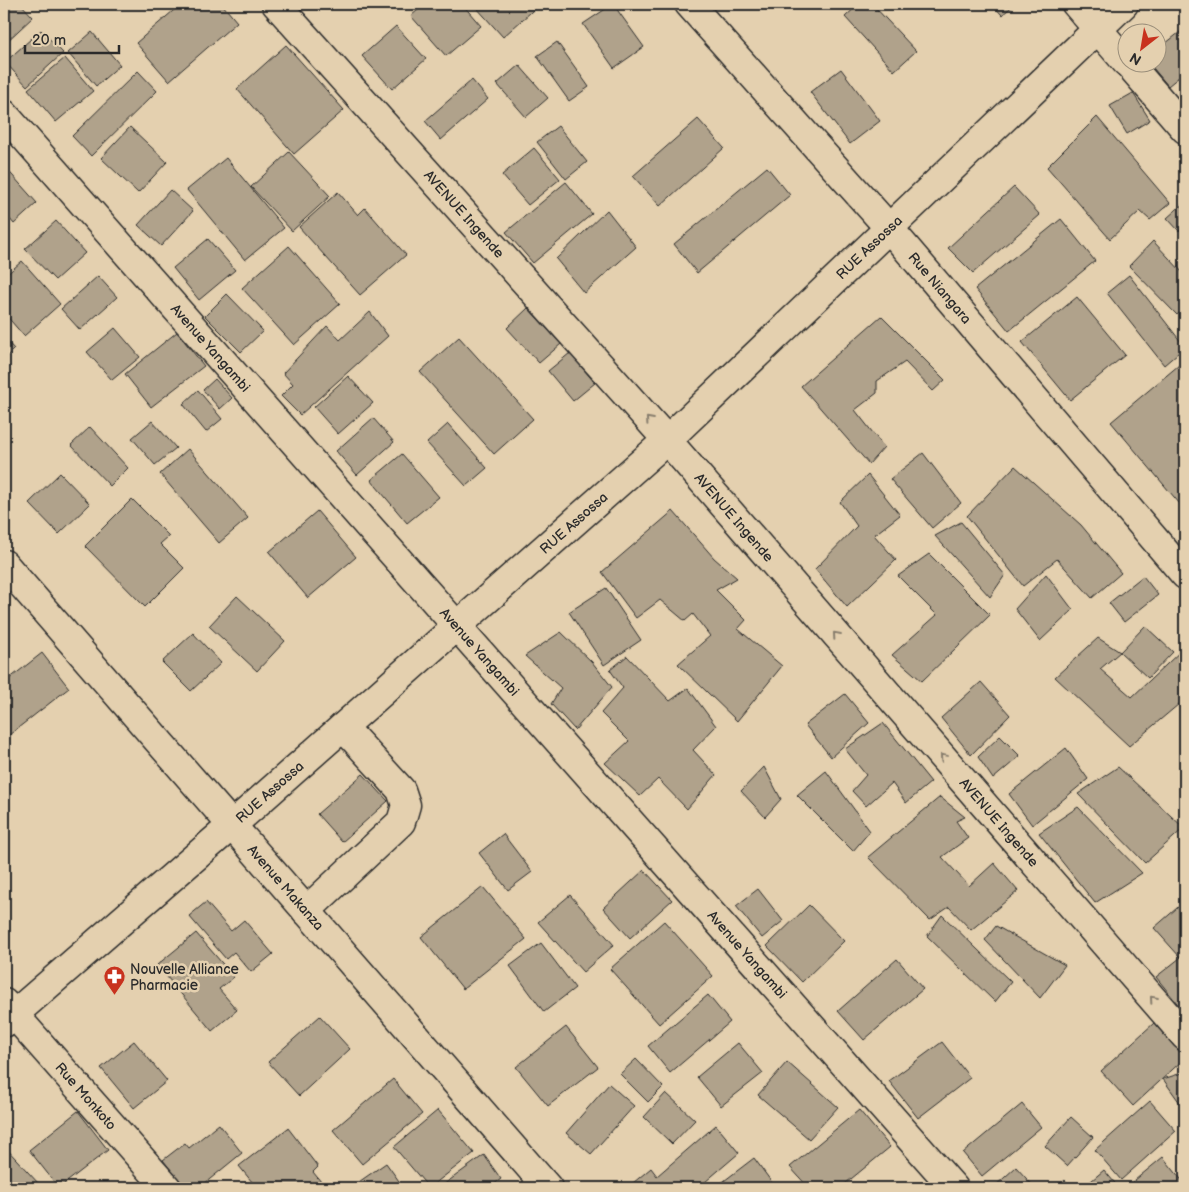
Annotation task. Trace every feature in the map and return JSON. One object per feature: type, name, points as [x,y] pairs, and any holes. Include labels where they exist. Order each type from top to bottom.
[{"type":"street","name":"AVENUE Ingende","points":[[276,4],[667,440],[1185,1036]]},
{"type":"street","name":"Rue Niangara","points":[[689,4],[889,228],[1185,575]]},
{"type":"street","points":[[1076,4],[1116,50]]},
{"type":"street","name":"RUE Assossa","points":[[7,1014],[231,826],[667,440],[1124,4]]},
{"type":"street","points":[[1136,72],[1185,129]]},
{"type":"street","name":"Avenue Yangambi","points":[[4,114],[456,628],[954,1188]]},
{"type":"street","name":"Avenue Makanza","points":[[4,564],[548,1188]]},
{"type":"street","points":[[306,912],[401,822],[406,805],[401,790],[343,727]]},
{"type":"street","name":"Rue Monkoto","points":[[7,1014],[167,1188]]},
{"type":"building","points":[[4,4],[21,4],[33,17],[4,44]]},
{"type":"building","points":[[181,4],[222,4],[237,22],[169,81],[136,43]]},
{"type":"building","points":[[425,4],[462,4],[481,26],[446,56],[411,16]]},
{"type":"building","points":[[479,4],[540,4],[503,37],[476,7]]},
{"type":"building","points":[[613,4],[644,47],[614,68],[583,24]]},
{"type":"building","points":[[859,4],[872,4],[916,51],[894,71],[845,17]]},
{"type":"building","points":[[992,4],[1015,4],[1002,15]]},
{"type":"building","points":[[396,26],[426,59],[392,89],[362,56]]},
{"type":"building","points":[[1185,28],[1185,72],[1168,86],[1156,72],[1166,72],[1166,43]]},
{"type":"building","points":[[41,30],[63,53],[27,86],[5,62]]},
{"type":"building","points":[[92,32],[120,65],[96,86],[68,53]]},
{"type":"building","points":[[557,42],[589,87],[569,101],[537,56]]},
{"type":"building","points":[[286,45],[344,110],[294,154],[237,89]]},
{"type":"building","points":[[65,58],[93,91],[56,122],[28,89]]},
{"type":"building","points":[[519,65],[548,98],[526,117],[497,84]]},
{"type":"building","points":[[841,69],[880,121],[850,144],[810,92]]},
{"type":"building","points":[[138,71],[157,91],[91,156],[72,136]]},
{"type":"building","points":[[472,80],[488,99],[441,140],[425,121]]},
{"type":"building","points":[[1133,93],[1150,120],[1127,134],[1110,106]]},
{"type":"building","points":[[1097,117],[1170,203],[1150,220],[1140,211],[1110,239],[1047,167]]},
{"type":"building","points":[[698,119],[724,148],[660,206],[633,176]]},
{"type":"building","points":[[558,126],[587,162],[566,179],[537,142]]},
{"type":"building","points":[[130,127],[167,162],[138,193],[101,158]]},
{"type":"building","points":[[534,148],[560,179],[528,205],[502,175]]},
{"type":"building","points":[[289,152],[330,196],[292,231],[251,187]]},
{"type":"building","points":[[226,158],[284,228],[245,260],[187,190]]},
{"type":"building","points":[[4,166],[37,203],[14,224],[4,212]]},
{"type":"building","points":[[767,167],[790,195],[697,273],[674,244]]},
{"type":"building","points":[[566,182],[592,214],[533,263],[506,232]]},
{"type":"building","points":[[1014,187],[1040,215],[973,273],[948,248]]},
{"type":"building","points":[[170,190],[193,211],[161,246],[138,225]]},
{"type":"building","points":[[338,192],[358,215],[365,208],[406,255],[360,295],[299,227]]},
{"type":"building","points":[[1185,202],[1185,225],[1179,231],[1167,218]]},
{"type":"building","points":[[607,210],[636,247],[584,293],[556,259]]},
{"type":"building","points":[[1061,219],[1095,261],[1009,331],[975,289]]},
{"type":"building","points":[[56,221],[85,253],[55,280],[25,249]]},
{"type":"building","points":[[208,239],[235,270],[199,300],[173,268]]},
{"type":"building","points":[[1153,241],[1185,275],[1185,307],[1177,315],[1129,266]]},
{"type":"building","points":[[289,246],[340,304],[294,345],[242,288]]},
{"type":"building","points":[[22,261],[60,304],[24,336],[4,313],[4,277]]},
{"type":"building","points":[[1129,275],[1185,347],[1164,365],[1107,293]]},
{"type":"building","points":[[98,276],[117,297],[80,330],[61,309]]},
{"type":"building","points":[[227,294],[263,331],[241,352],[205,316]]},
{"type":"building","points":[[1077,297],[1125,355],[1070,400],[1022,342]]},
{"type":"building","points":[[528,308],[561,344],[539,363],[507,328]]},
{"type":"building","points":[[370,312],[388,336],[300,415],[281,396],[293,384],[283,373],[327,326],[340,340]]},
{"type":"building","points":[[881,316],[945,380],[933,391],[905,362],[877,381],[877,393],[855,410],[884,447],[869,464],[801,386]]},
{"type":"building","points":[[115,328],[140,357],[112,380],[87,352]]},
{"type":"building","points":[[177,332],[204,366],[151,407],[125,374]]},
{"type":"building","points":[[459,337],[533,419],[494,454],[420,372]]},
{"type":"building","points":[[4,338],[14,349],[4,359]]},
{"type":"building","points":[[570,353],[595,383],[573,401],[548,371]]},
{"type":"building","points":[[1185,360],[1185,510],[1111,422]]},
{"type":"building","points":[[348,376],[373,403],[338,434],[314,407]]},
{"type":"building","points":[[215,379],[232,398],[220,409],[203,390]]},
{"type":"building","points":[[198,390],[222,419],[206,432],[183,404]]},
{"type":"building","points":[[373,418],[394,442],[357,475],[336,451]]},
{"type":"building","points":[[152,421],[176,448],[155,465],[132,438]]},
{"type":"building","points":[[448,424],[487,468],[466,486],[427,443]]},
{"type":"building","points":[[90,427],[128,468],[110,486],[71,445]]},
{"type":"building","points":[[188,449],[248,518],[219,543],[160,474]]},
{"type":"building","points":[[923,453],[961,503],[932,528],[890,479]]},
{"type":"building","points":[[402,454],[439,497],[407,523],[371,480]]},
{"type":"building","points":[[1015,466],[1081,525],[1121,573],[1092,598],[1057,559],[1023,586],[967,516]]},
{"type":"building","points":[[60,473],[90,504],[59,534],[29,503]]},
{"type":"building","points":[[868,475],[900,515],[874,535],[896,560],[847,607],[815,569],[857,526],[840,502]]},
{"type":"building","points":[[132,499],[169,536],[160,544],[184,568],[145,607],[85,546]]},
{"type":"building","points":[[317,511],[356,557],[308,598],[269,552]]},
{"type":"building","points":[[673,511],[714,558],[737,578],[716,590],[746,620],[738,629],[782,666],[737,721],[678,664],[710,636],[693,614],[685,621],[660,600],[636,618],[602,572]]},
{"type":"building","points":[[961,522],[1005,575],[990,597],[935,536]]},
{"type":"building","points":[[929,554],[990,615],[922,681],[892,655],[937,615],[898,576]]},
{"type":"building","points":[[1046,574],[1073,610],[1040,641],[1015,609]]},
{"type":"building","points":[[1143,576],[1158,595],[1124,622],[1109,603]]},
{"type":"building","points":[[606,588],[641,640],[604,665],[569,612]]},
{"type":"building","points":[[237,596],[285,641],[257,671],[209,626]]},
{"type":"building","points":[[1145,626],[1173,652],[1148,678],[1120,652]]},
{"type":"building","points":[[561,632],[592,662],[612,687],[575,730],[551,704],[561,688],[525,656]]},
{"type":"building","points":[[193,633],[221,663],[191,691],[162,662]]},
{"type":"building","points":[[1098,638],[1120,652],[1100,669],[1132,697],[1185,647],[1185,699],[1129,746],[1055,677]]},
{"type":"building","points":[[42,653],[69,688],[9,735],[4,729],[4,683]]},
{"type":"building","points":[[627,656],[670,701],[688,688],[716,726],[693,750],[716,775],[687,809],[658,779],[640,796],[605,763],[629,741],[601,713],[623,688],[610,670]]},
{"type":"building","points":[[981,682],[1010,715],[971,755],[941,718]]},
{"type":"building","points":[[845,694],[869,723],[831,757],[805,725]]},
{"type":"building","points":[[883,723],[931,782],[906,803],[892,783],[866,806],[852,791],[866,775],[845,749]]},
{"type":"building","points":[[1000,736],[1020,756],[993,779],[978,757]]},
{"type":"building","points":[[1066,748],[1088,779],[1032,825],[1009,794]]},
{"type":"building","points":[[764,767],[781,799],[765,817],[741,791]]},
{"type":"building","points":[[1118,767],[1184,828],[1145,863],[1078,794]]},
{"type":"building","points":[[826,771],[870,831],[853,851],[797,795]]},
{"type":"building","points":[[363,774],[388,801],[342,842],[317,814]]},
{"type":"building","points":[[940,797],[965,817],[956,821],[968,838],[942,857],[969,886],[994,863],[1018,891],[971,930],[949,907],[930,920],[868,857]]},
{"type":"building","points":[[1078,807],[1142,873],[1095,903],[1039,833]]},
{"type":"building","points":[[503,834],[532,872],[508,890],[479,853]]},
{"type":"building","points":[[644,870],[672,900],[630,938],[603,908]]},
{"type":"building","points":[[483,887],[526,939],[463,989],[421,937]]},
{"type":"building","points":[[758,889],[783,921],[762,938],[736,906]]},
{"type":"building","points":[[570,895],[614,945],[583,972],[538,922]]},
{"type":"building","points":[[1185,901],[1185,953],[1180,957],[1154,928]]},
{"type":"building","points":[[206,902],[231,931],[244,920],[273,954],[251,972],[234,952],[226,959],[189,916]]},
{"type":"building","points":[[809,905],[844,941],[802,982],[767,946]]},
{"type":"building","points":[[942,915],[1011,982],[995,1002],[927,936]]},
{"type":"building","points":[[664,921],[713,976],[659,1024],[610,969]]},
{"type":"building","points":[[996,926],[1065,965],[1040,998],[985,940]]},
{"type":"building","points":[[196,933],[234,977],[219,989],[237,1010],[212,1031],[157,965]]},
{"type":"building","points":[[541,943],[575,988],[544,1012],[510,966]]},
{"type":"building","points":[[1185,954],[1185,1013],[1156,977]]},
{"type":"building","points":[[897,959],[923,989],[864,1040],[838,1011]]},
{"type":"building","points":[[708,995],[730,1022],[670,1073],[648,1046]]},
{"type":"building","points":[[320,1016],[350,1049],[299,1096],[268,1062]]},
{"type":"building","points":[[1154,1023],[1185,1058],[1133,1106],[1101,1071]]},
{"type":"building","points":[[566,1027],[598,1067],[548,1106],[516,1067]]},
{"type":"building","points":[[134,1041],[167,1081],[134,1108],[101,1068]]},
{"type":"building","points":[[942,1042],[970,1078],[918,1118],[889,1081]]},
{"type":"building","points":[[738,1043],[763,1073],[721,1106],[697,1077]]},
{"type":"building","points":[[636,1059],[663,1087],[648,1102],[620,1074]]},
{"type":"building","points":[[787,1062],[838,1107],[809,1139],[758,1095]]},
{"type":"building","points":[[1185,1072],[1185,1110],[1163,1079]]},
{"type":"building","points":[[393,1079],[422,1114],[362,1164],[333,1130]]},
{"type":"building","points":[[609,1084],[634,1106],[591,1154],[566,1133]]},
{"type":"building","points":[[666,1093],[695,1120],[672,1144],[644,1117]]},
{"type":"building","points":[[1150,1101],[1176,1131],[1121,1180],[1095,1150]]},
{"type":"building","points":[[1022,1104],[1041,1127],[982,1176],[963,1153]]},
{"type":"building","points":[[438,1110],[474,1153],[429,1188],[394,1147]]},
{"type":"building","points":[[859,1110],[890,1147],[840,1188],[809,1188],[790,1167]]},
{"type":"building","points":[[78,1111],[108,1150],[59,1188],[29,1150]]},
{"type":"building","points":[[1071,1117],[1093,1137],[1067,1166],[1045,1146]]},
{"type":"building","points":[[219,1124],[242,1153],[199,1188],[185,1188],[163,1160],[185,1143],[189,1148]]},
{"type":"building","points":[[716,1125],[739,1153],[698,1188],[627,1188],[651,1168],[657,1176]]},
{"type":"building","points":[[288,1128],[318,1167],[313,1172],[326,1188],[257,1188],[239,1166]]},
{"type":"building","points":[[4,1146],[39,1184],[35,1188],[4,1188]]},
{"type":"building","points":[[484,1155],[501,1179],[489,1188],[439,1188]]},
{"type":"building","points":[[1163,1157],[1185,1184],[1185,1188],[1132,1188],[1129,1185]]},
{"type":"building","points":[[754,1158],[776,1188],[723,1188],[720,1184]]},
{"type":"building","points":[[386,1163],[404,1188],[355,1188],[353,1186]]},
{"type":"building","points":[[1016,1167],[1035,1188],[994,1187]]},
{"type":"building","points":[[1104,1170],[1119,1188],[1088,1188],[1085,1186]]},
{"type":"building","points":[[1065,1180],[1072,1188],[1056,1188]]},
{"type":"place","name":"Nouvelle Alliance Pharmacie","points":[[114,996]]}]
